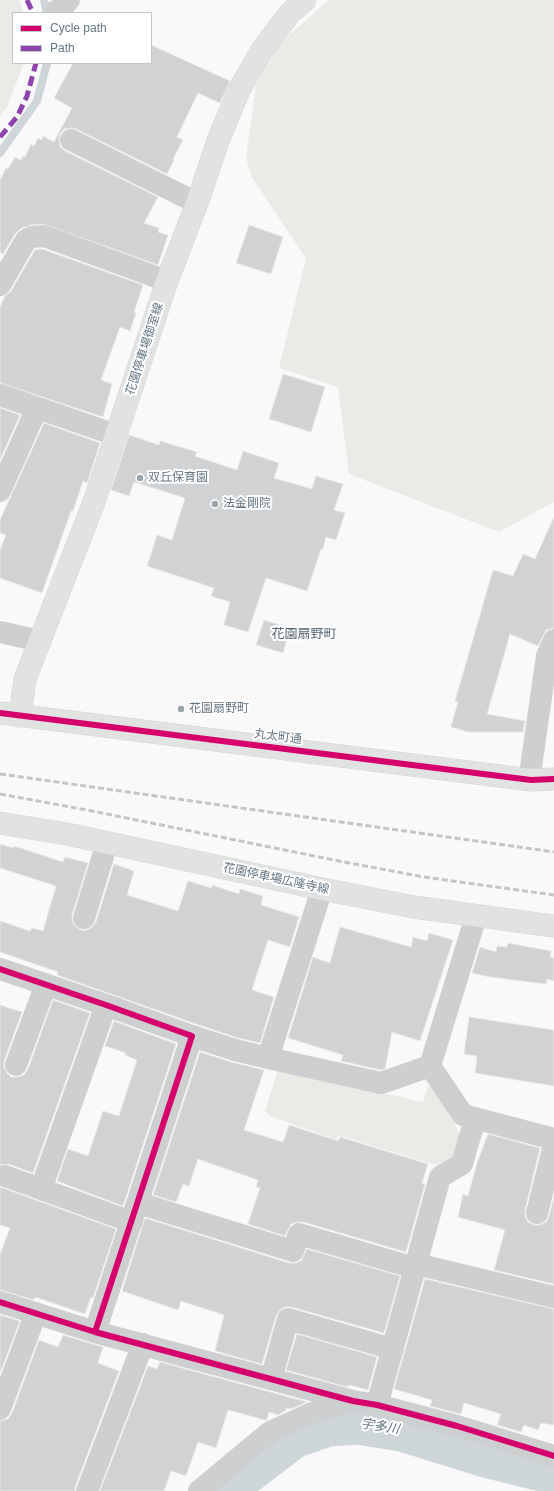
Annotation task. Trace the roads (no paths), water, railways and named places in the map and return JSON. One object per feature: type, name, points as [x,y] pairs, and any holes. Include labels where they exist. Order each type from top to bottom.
[{"type":"main road","name":"花園停車場御室線","points":[[10,715],[94,502],[168,281],[218,141],[240,90],[262,50],[290,13],[305,0]]},
{"type":"main road","name":"丸太町通","points":[[10,715],[531,780],[554,779]]},
{"type":"main road","name":"花園停車場広隆寺線","points":[[0,823],[107,842],[322,889],[414,907],[554,926]]},
{"type":"street","points":[[71,140],[197,203]]},
{"type":"street","points":[[0,285],[26,240],[32,237],[44,236],[168,281]]},
{"type":"street","points":[[0,395],[116,435]]},
{"type":"street","points":[[0,491],[37,408]]},
{"type":"street","points":[[1,631],[40,641]]},
{"type":"street","points":[[531,780],[530,767],[547,656],[554,640]]},
{"type":"street","points":[[84,918],[107,842]]},
{"type":"street","points":[[268,1058],[322,889]]},
{"type":"street","points":[[430,1066],[476,916]]},
{"type":"street","points":[[0,969],[235,1050],[381,1084],[430,1066]]},
{"type":"street","points":[[16,1065],[46,984]]},
{"type":"street","points":[[41,1189],[106,1005]]},
{"type":"street","points":[[96,1332],[192,1036]]},
{"type":"street","points":[[430,1066],[463,1115],[554,1139]]},
{"type":"street","points":[[377,1405],[440,1177],[462,1164],[475,1119]]},
{"type":"street","points":[[537,1213],[554,1145]]},
{"type":"street","points":[[5,1176],[41,1189],[293,1251],[299,1234],[415,1266],[554,1298]]},
{"type":"street","points":[[0,1302],[96,1332],[353,1401],[377,1405],[457,1426],[554,1456]]},
{"type":"street","points":[[0,1409],[36,1313]]},
{"type":"street","points":[[271,1379],[288,1319],[393,1349]]},
{"type":"street","points":[[87,1491],[143,1344]]},
{"type":"street","points":[[199,1491],[270,1432],[312,1413],[353,1401]]},
{"type":"waterway","points":[[44,0],[47,12]]},
{"type":"waterway","points":[[0,153],[37,101],[47,64]]},
{"type":"waterway","name":"宇多川","points":[[221,1491],[293,1436],[328,1424],[357,1422],[402,1429],[489,1456],[554,1472]]},
{"type":"railway","points":[[0,774],[554,852]]},
{"type":"railway","points":[[0,794],[424,877],[554,895]]},
{"type":"place","name":"双丘保育園","points":[[140,478]]},
{"type":"place","name":"法金剛院","points":[[215,504]]},
{"type":"place","name":"花園扇野町","points":[[181,709]]},
{"type":"district","name":"花園扇野町","points":[[304,634]]}]
